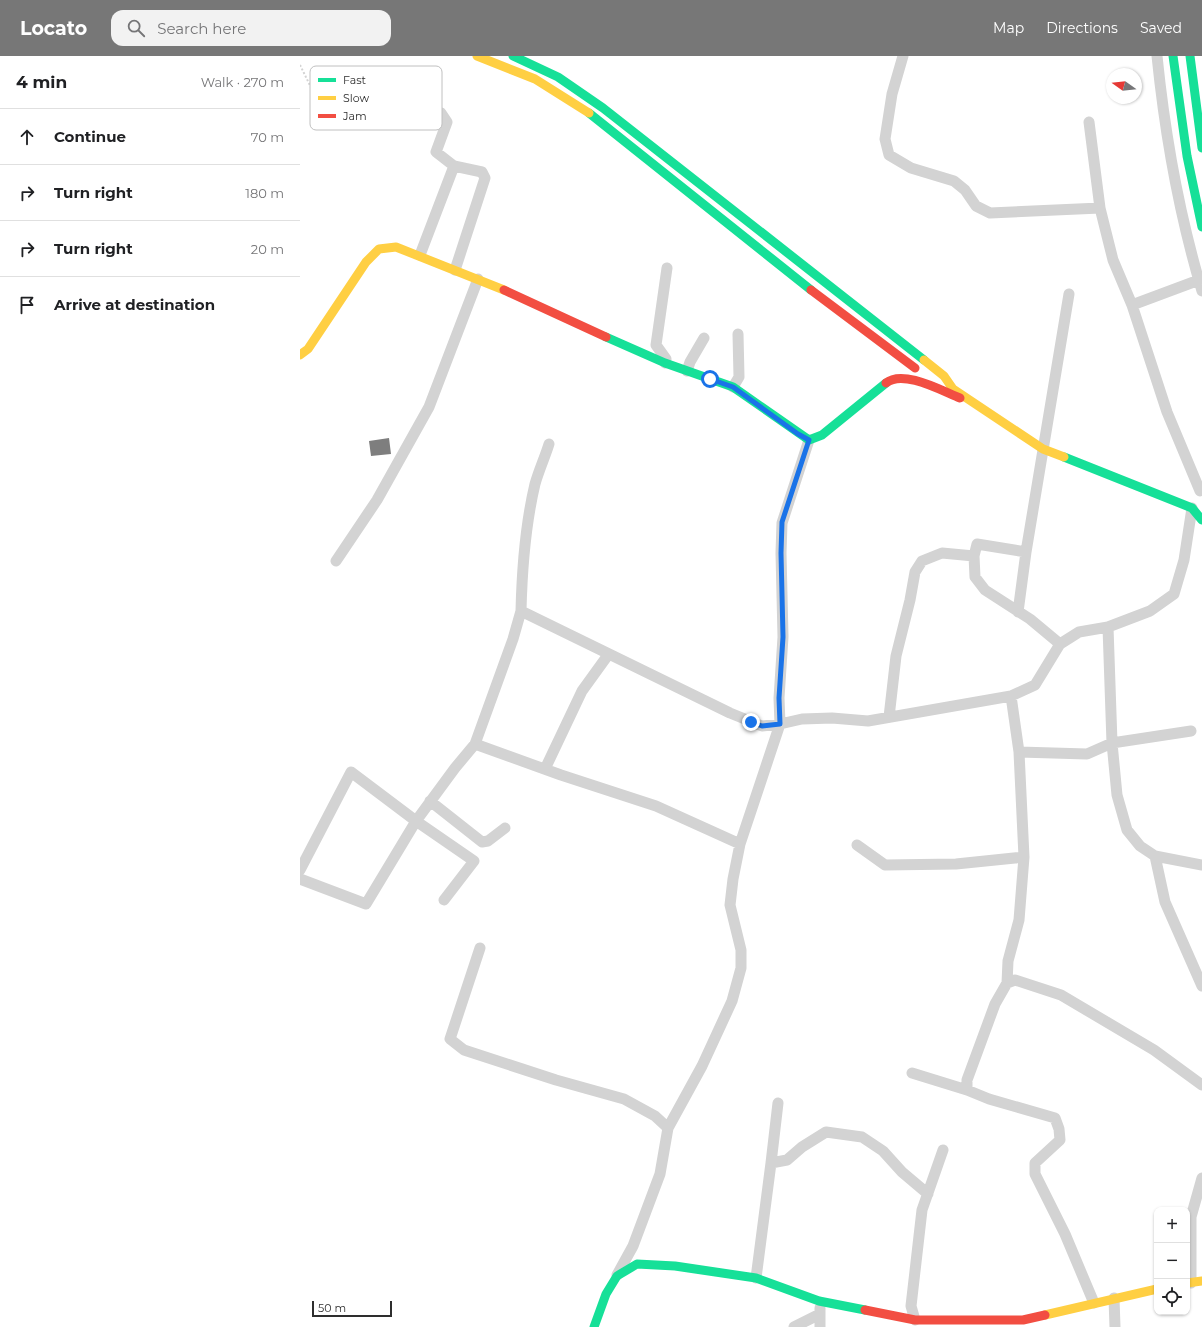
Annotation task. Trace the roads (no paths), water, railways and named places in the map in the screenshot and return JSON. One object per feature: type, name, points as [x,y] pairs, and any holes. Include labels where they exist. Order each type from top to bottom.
[{"type":"main road","points":[[477,56],[535,79],[572,101],[822,298],[938,385],[953,389]]},
{"type":"main road","points":[[513,56],[558,77],[631,129],[944,376],[953,389],[974,404],[1043,449],[1192,508],[1202,520]]},
{"type":"main road","points":[[1173,56],[1187,156],[1202,227]]},
{"type":"main road","points":[[1190,56],[1202,148]]},
{"type":"main road","points":[[300,355],[308,349],[366,262],[379,249],[396,246],[478,279],[665,363],[733,387],[798,434],[809,440],[828,430],[890,380],[908,378],[974,404]]},
{"type":"main road","points":[[594,1327],[606,1294],[617,1276],[637,1264],[675,1266],[756,1278],[819,1301],[915,1320],[1023,1320],[1154,1290]]},
{"type":"street","points":[[903,56],[892,94],[884,139],[889,155],[911,168],[954,181],[965,190],[976,206],[990,213],[1100,208]]},
{"type":"street","points":[[1132,305],[1200,285],[1166,134],[1157,56]]},
{"type":"street","points":[[442,115],[447,122],[436,152],[454,166],[482,172],[485,178],[455,270]]},
{"type":"street","points":[[1089,122],[1100,208],[1113,260],[1132,305],[1167,412],[1200,491],[1202,490]]},
{"type":"street","points":[[420,255],[454,166]]},
{"type":"street","points":[[665,363],[666,359],[656,345],[667,268]]},
{"type":"street","points":[[336,561],[376,500],[429,407],[478,279]]},
{"type":"street","points":[[1018,612],[1026,552],[1069,294]]},
{"type":"street","points":[[733,387],[739,377],[738,334]]},
{"type":"street","points":[[687,371],[690,362],[704,338]]},
{"type":"street","points":[[617,1276],[633,1246],[660,1174],[668,1128],[702,1066],[728,1009],[741,968],[741,950],[730,905],[740,844],[780,724],[779,698],[783,637],[781,553],[782,522],[809,440]]},
{"type":"street","points":[[300,879],[366,904],[416,821],[475,744],[513,639],[521,612],[522,565],[527,529],[536,483],[549,444]]},
{"type":"street","points":[[521,612],[730,713],[762,726],[802,719],[832,718],[868,721],[1011,696],[1035,684],[1060,644],[1079,632],[1108,627],[1150,611],[1174,594],[1184,560],[1192,508]]},
{"type":"street","points":[[1026,552],[977,544],[974,556],[975,577],[985,590],[1030,619],[1060,644]]},
{"type":"street","points":[[890,717],[896,656],[910,600],[915,572],[922,561],[942,553],[974,556]]},
{"type":"street","points":[[1108,627],[1112,743],[1117,795],[1127,830],[1140,846],[1155,856],[1202,865]]},
{"type":"street","points":[[545,769],[582,691],[608,655]]},
{"type":"street","points":[[967,1090],[967,1080],[995,1004],[1007,983],[1008,960],[1019,920],[1024,857],[1019,752],[1011,696]]},
{"type":"street","points":[[1019,752],[1087,754],[1112,743],[1192,731]]},
{"type":"street","points":[[475,744],[656,806],[740,844]]},
{"type":"street","points":[[300,870],[351,772],[416,821],[474,861],[444,900]]},
{"type":"street","points":[[430,801],[482,842],[488,841],[505,828]]},
{"type":"street","points":[[857,845],[885,865],[956,864],[1024,857]]},
{"type":"street","points":[[1155,856],[1165,902],[1202,986]]},
{"type":"street","points":[[480,948],[450,1039],[464,1050],[624,1099],[655,1116],[668,1128]]},
{"type":"street","points":[[1007,983],[1015,980],[1060,995],[1154,1050],[1202,1085]]},
{"type":"street","points":[[912,1073],[967,1090],[989,1099],[1055,1118],[1059,1129],[1060,1140],[1035,1163],[1035,1174],[1065,1234],[1094,1303]]},
{"type":"street","points":[[756,1278],[778,1103]]},
{"type":"street","points":[[771,1163],[787,1160],[802,1147],[826,1132],[862,1137],[883,1151],[902,1172],[928,1194]]},
{"type":"street","points":[[915,1320],[911,1306],[922,1210],[942,1150]]},
{"type":"street","points":[[1193,1282],[1191,1217],[1202,1178]]},
{"type":"street","points":[[1114,1298],[1115,1327]]},
{"type":"street","points":[[819,1301],[820,1327]]},
{"type":"street","points":[[794,1327],[820,1314]]}]
